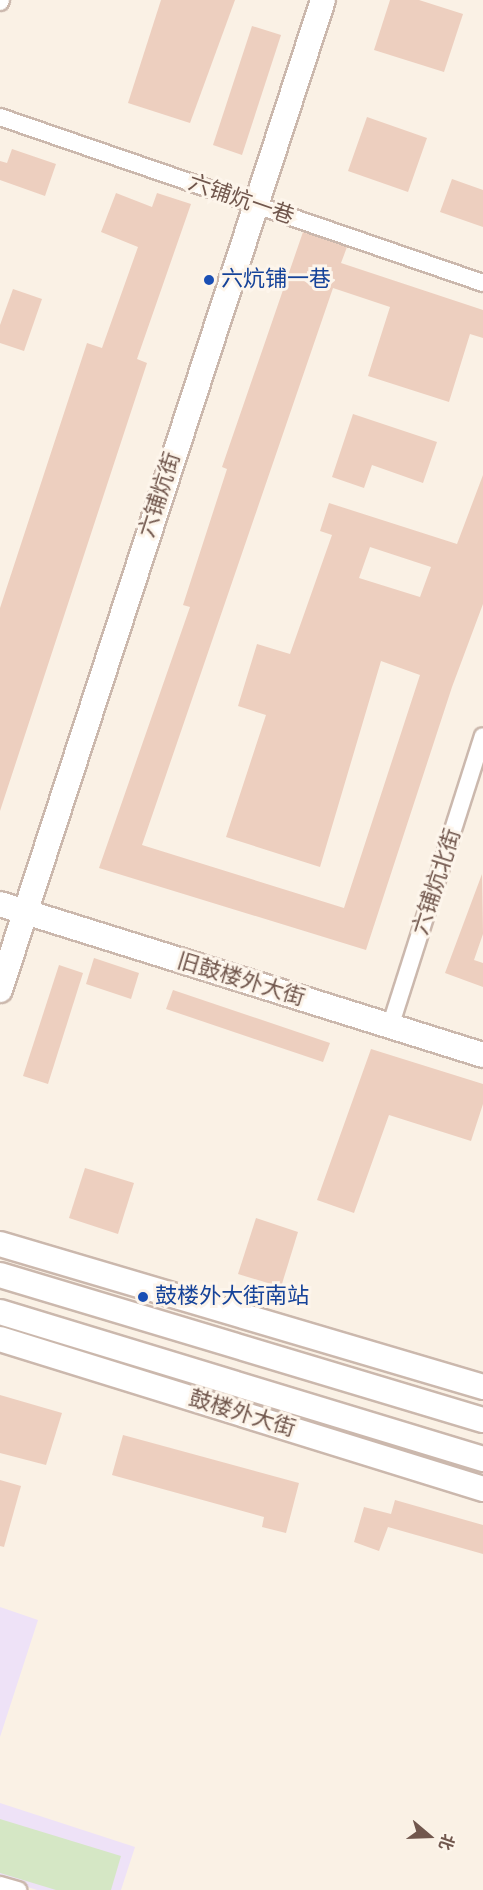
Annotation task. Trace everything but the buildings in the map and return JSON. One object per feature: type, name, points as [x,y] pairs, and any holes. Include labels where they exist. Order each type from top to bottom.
[{"type":"street","name":"六铺炕街","points":[[0,990],[322,0]]},
{"type":"street","name":"六铺炕一巷","points":[[0,117],[483,283]]},
{"type":"street","name":"六铺炕北街","points":[[390,1027],[483,736]]},
{"type":"street","name":"旧鼓楼外大街","points":[[0,904],[483,1055]]},
{"type":"street","points":[[0,1244],[483,1387]]},
{"type":"street","points":[[0,1275],[483,1420]]},
{"type":"street","name":"鼓楼外大街","points":[[0,1312],[483,1459]]},
{"type":"street","name":"鼓楼外大街","points":[[0,1339],[483,1489]]},
{"type":"street","points":[[0,1885],[18,1890]]},
{"type":"shaded area","points":[[0,1607],[38,1620],[0,1737]]},
{"type":"shaded area","points":[[0,1803],[135,1847],[121,1890],[37,1890],[0,1878]]},
{"type":"green space","points":[[0,1819],[121,1856],[111,1890],[56,1890],[0,1873]]},
{"type":"place","name":"六炕铺一巷","points":[[209,280]]},
{"type":"place","name":"鼓楼外大街南站","points":[[143,1297]]}]
